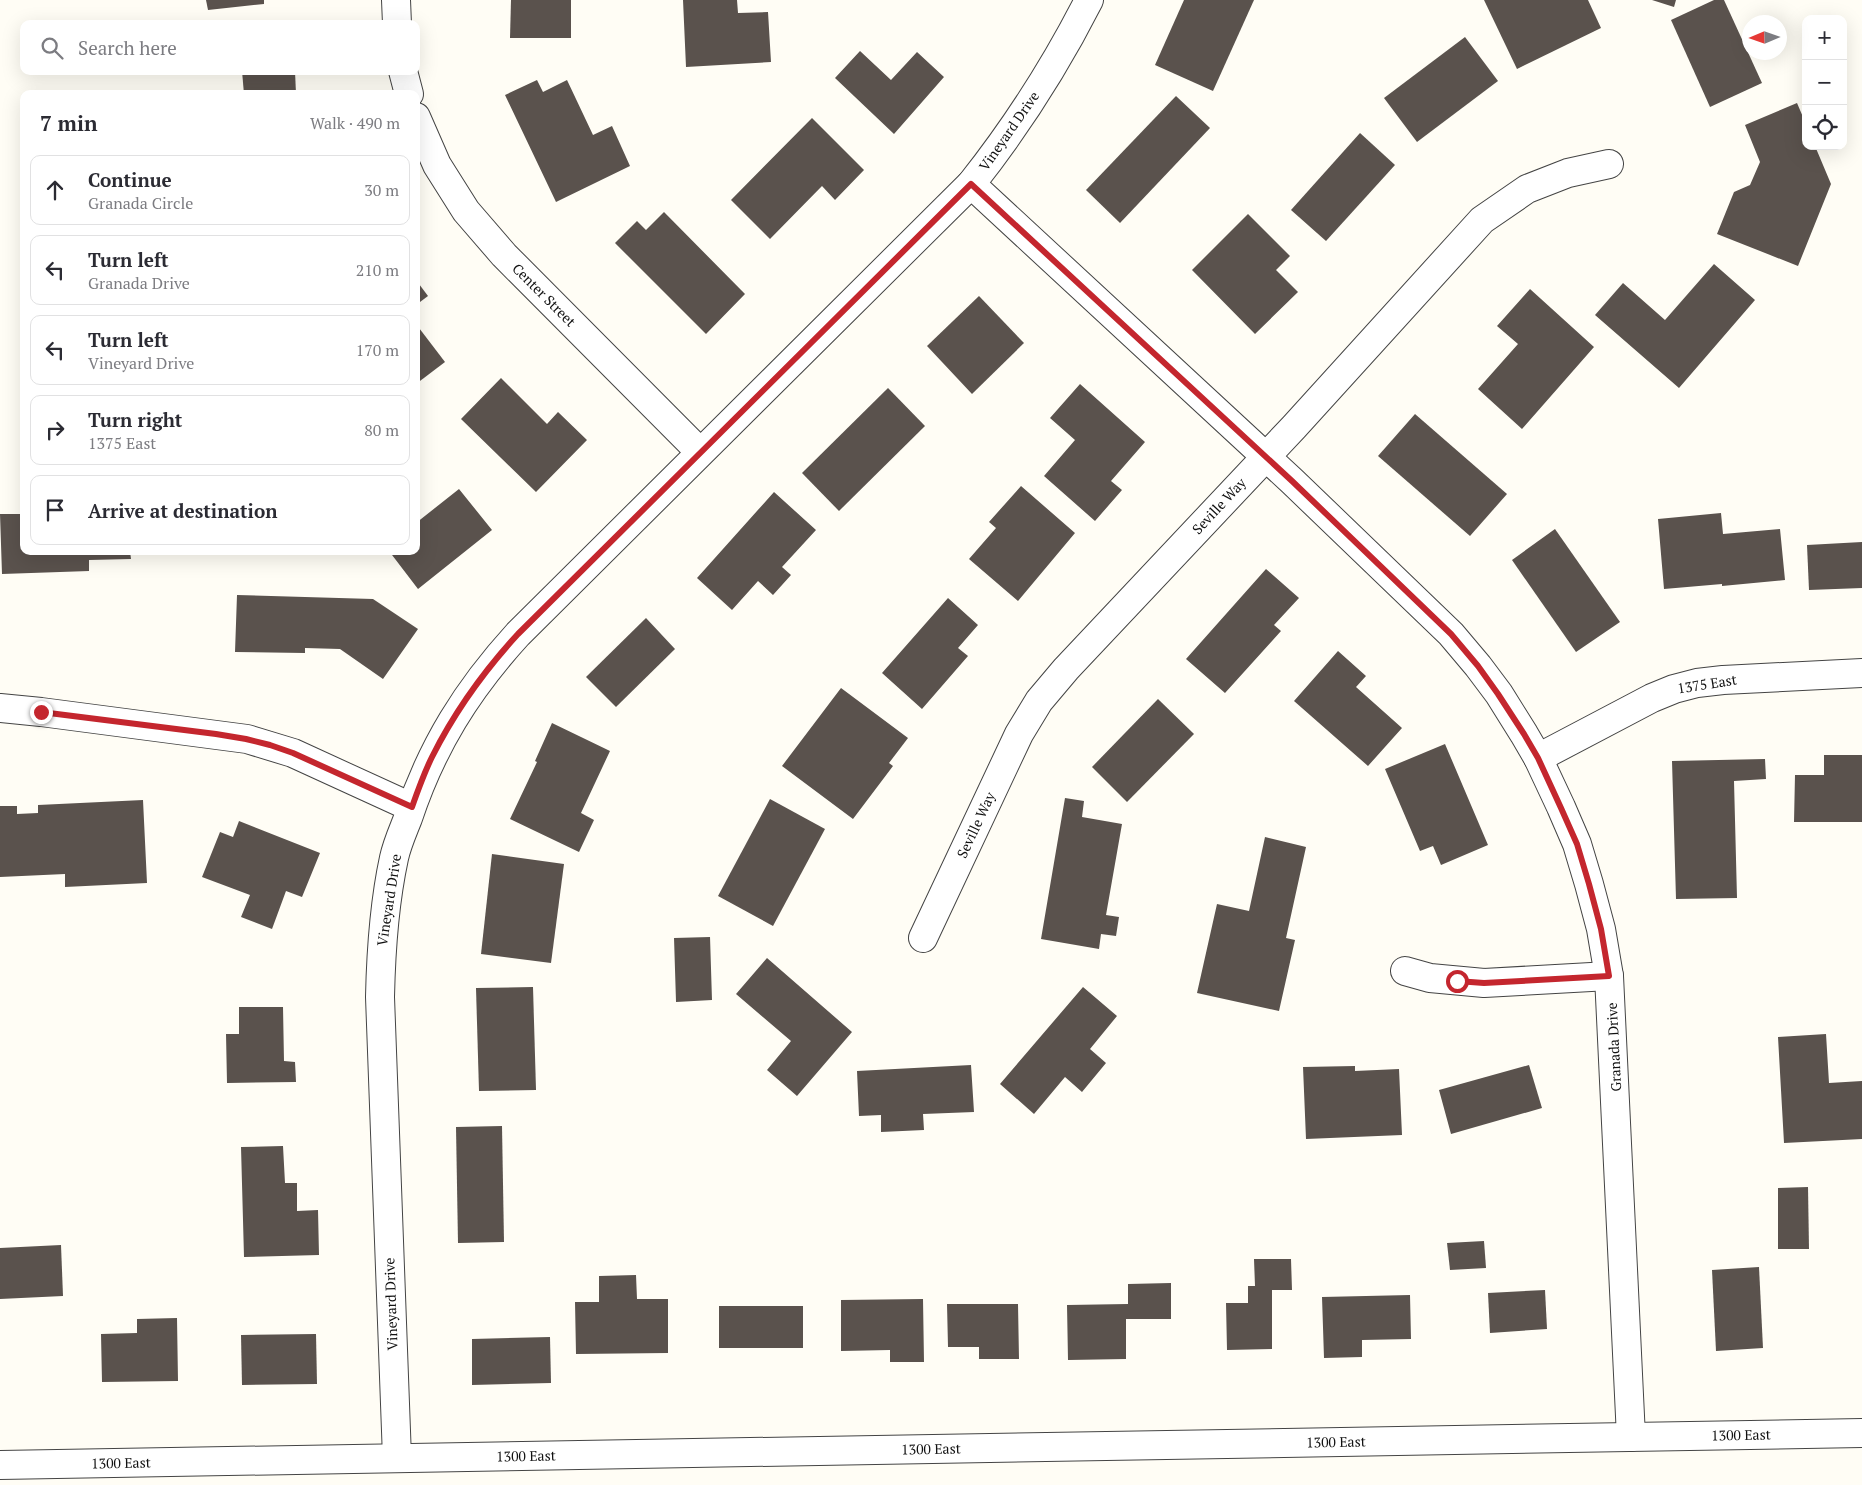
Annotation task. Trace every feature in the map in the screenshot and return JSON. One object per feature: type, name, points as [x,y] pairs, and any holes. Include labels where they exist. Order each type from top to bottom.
[{"type":"street","points":[[396,0],[397,20]]},
{"type":"street","name":"Vineyard Drive","points":[[398,1458],[380,997],[381,949],[386,901],[395,856],[431,758],[476,683],[518,634],[971,184],[1004,142],[1035,96],[1064,49],[1089,0]]},
{"type":"street","points":[[404,75],[407,90]]},
{"type":"street","name":"Center Street","points":[[420,126],[437,165],[466,211],[504,255],[700,452]]},
{"type":"street","name":"Seville Way","points":[[923,938],[1019,734],[1039,701],[1066,669],[1266,457],[1482,220],[1527,188],[1568,173],[1609,164]]},
{"type":"street","name":"Granada Drive","points":[[971,184],[1266,457],[1451,634],[1498,694],[1538,758],[1579,852],[1601,929],[1609,976],[1631,1437]]},
{"type":"street","name":"1375 East","points":[[1538,758],[1652,698],[1674,689],[1697,683],[1723,680],[1862,673]]},
{"type":"street","points":[[0,708],[246,739],[293,753],[412,807]]},
{"type":"street","points":[[1405,971],[1430,978],[1484,983],[1609,976]]},
{"type":"street","name":"1300 East","points":[[0,1465],[168,1473],[398,1458],[1862,1433]]},
{"type":"building","points":[[206,0],[264,0],[264,4],[208,10]]},
{"type":"building","points":[[511,0],[571,0],[571,38],[510,38]]},
{"type":"building","points":[[683,0],[737,0],[738,13],[768,12],[771,62],[686,67]]},
{"type":"building","points":[[1184,0],[1254,0],[1213,91],[1155,65]]},
{"type":"building","points":[[1484,0],[1588,0],[1601,28],[1517,69]]},
{"type":"building","points":[[1652,0],[1676,0],[1674,7]]},
{"type":"building","points":[[1714,0],[1724,0],[1742,39],[1742,60],[1751,60],[1762,83],[1710,107],[1671,20]]},
{"type":"building","points":[[1465,37],[1498,81],[1417,142],[1384,98]]},
{"type":"building","points":[[860,51],[891,80],[917,52],[944,77],[894,134],[835,78]]},
{"type":"building","points":[[242,75],[295,75],[296,90],[244,90]]},
{"type":"building","points":[[537,80],[543,92],[567,80],[593,135],[612,126],[630,166],[556,202],[505,95]]},
{"type":"building","points":[[1176,96],[1210,128],[1120,223],[1086,190]]},
{"type":"building","points":[[1797,103],[1802,115],[1802,150],[1817,150],[1831,184],[1798,266],[1717,234],[1734,192],[1750,185],[1760,162],[1745,125]]},
{"type":"building","points":[[812,118],[864,170],[835,200],[822,186],[770,239],[731,200]]},
{"type":"building","points":[[1360,133],[1395,165],[1326,241],[1291,210]]},
{"type":"building","points":[[664,212],[745,294],[706,334],[615,243],[637,221],[646,230]]},
{"type":"building","points":[[1248,214],[1290,256],[1276,270],[1298,292],[1255,334],[1192,270]]},
{"type":"building","points":[[1714,264],[1755,300],[1679,388],[1595,315],[1623,283],[1665,320]]},
{"type":"building","points":[[420,285],[428,296],[420,302]]},
{"type":"building","points":[[1530,289],[1594,347],[1522,429],[1478,389],[1518,344],[1497,326]]},
{"type":"building","points":[[979,296],[1024,343],[972,394],[927,346]]},
{"type":"building","points":[[420,329],[445,362],[420,381]]},
{"type":"building","points":[[501,378],[547,424],[558,412],[587,440],[536,492],[461,419]]},
{"type":"building","points":[[1080,384],[1145,442],[1111,481],[1122,490],[1095,521],[1044,476],[1075,440],[1050,418]]},
{"type":"building","points":[[888,388],[925,426],[839,511],[802,473]]},
{"type":"building","points":[[1415,414],[1507,494],[1470,536],[1378,456]]},
{"type":"building","points":[[1021,486],[1075,533],[1018,601],[969,559],[996,528],[989,522]]},
{"type":"building","points":[[459,489],[492,530],[418,589],[392,555],[420,555],[420,520]]},
{"type":"building","points":[[774,492],[816,530],[782,567],[791,575],[773,595],[758,581],[732,610],[697,578]]},
{"type":"building","points":[[1721,513],[1723,534],[1780,529],[1785,580],[1664,589],[1658,519]]},
{"type":"building","points":[[0,514],[20,514],[20,555],[130,555],[131,559],[89,560],[89,571],[2,574]]},
{"type":"building","points":[[1555,529],[1620,622],[1576,652],[1512,560]]},
{"type":"building","points":[[1862,542],[1862,588],[1809,590],[1807,545]]},
{"type":"building","points":[[1266,569],[1299,598],[1274,625],[1281,631],[1225,693],[1186,659]]},
{"type":"building","points":[[237,595],[373,599],[418,629],[383,679],[340,649],[305,648],[305,653],[235,652]]},
{"type":"building","points":[[948,598],[978,625],[958,648],[968,656],[922,709],[882,673]]},
{"type":"building","points":[[646,618],[675,649],[616,707],[586,677]]},
{"type":"building","points":[[1338,651],[1366,676],[1356,687],[1402,728],[1368,766],[1294,701]]},
{"type":"building","points":[[841,688],[908,738],[889,763],[893,766],[853,819],[782,766]]},
{"type":"building","points":[[1158,699],[1194,734],[1127,802],[1092,767]]},
{"type":"building","points":[[552,723],[610,751],[581,813],[594,820],[579,852],[510,819],[537,762],[535,761]]},
{"type":"building","points":[[1445,744],[1488,845],[1441,865],[1433,846],[1420,851],[1385,769]]},
{"type":"building","points":[[1824,755],[1862,755],[1862,822],[1794,822],[1795,775],[1824,775]]},
{"type":"building","points":[[1765,759],[1766,779],[1734,781],[1737,898],[1676,899],[1672,761]]},
{"type":"building","points":[[1065,798],[1084,801],[1082,817],[1122,824],[1106,915],[1119,917],[1116,936],[1101,934],[1099,949],[1041,939]]},
{"type":"building","points":[[770,799],[825,829],[773,926],[718,896]]},
{"type":"building","points":[[143,800],[147,883],[65,887],[65,874],[0,877],[0,806],[17,806],[17,814],[38,813],[38,805]]},
{"type":"building","points":[[239,821],[320,853],[302,897],[286,891],[272,929],[241,917],[250,895],[202,877],[220,832],[233,837]]},
{"type":"building","points":[[1265,837],[1306,847],[1286,938],[1295,940],[1279,1011],[1197,993],[1217,904],[1249,911]]},
{"type":"building","points":[[492,854],[564,864],[551,963],[481,954]]},
{"type":"building","points":[[710,937],[712,1000],[676,1002],[674,938]]},
{"type":"building","points":[[767,958],[852,1032],[797,1096],[767,1070],[791,1041],[736,994]]},
{"type":"building","points":[[533,987],[536,1090],[479,1091],[476,988]]},
{"type":"building","points":[[1083,987],[1117,1016],[1090,1049],[1106,1063],[1082,1092],[1065,1077],[1034,1114],[1000,1084]]},
{"type":"building","points":[[239,1007],[283,1007],[284,1061],[295,1062],[296,1082],[227,1083],[226,1034],[239,1034]]},
{"type":"building","points":[[1826,1034],[1829,1083],[1862,1081],[1862,1139],[1784,1143],[1778,1037]]},
{"type":"building","points":[[971,1065],[974,1112],[923,1114],[924,1130],[881,1132],[881,1115],[859,1116],[857,1071]]},
{"type":"building","points":[[1529,1065],[1542,1108],[1451,1134],[1439,1090]]},
{"type":"building","points":[[1355,1066],[1355,1071],[1399,1069],[1402,1135],[1306,1139],[1303,1067]]},
{"type":"building","points":[[502,1126],[504,1242],[458,1243],[456,1127]]},
{"type":"building","points":[[283,1146],[285,1183],[297,1183],[297,1211],[318,1210],[319,1255],[244,1257],[241,1147]]},
{"type":"building","points":[[1808,1187],[1809,1249],[1778,1249],[1778,1188]]},
{"type":"building","points":[[1484,1241],[1486,1268],[1450,1270],[1447,1243]]},
{"type":"building","points":[[61,1245],[63,1296],[0,1299],[0,1248]]},
{"type":"building","points":[[1254,1259],[1291,1259],[1292,1290],[1272,1290],[1272,1349],[1227,1350],[1226,1303],[1248,1303],[1248,1286],[1255,1286]]},
{"type":"building","points":[[1759,1267],[1763,1348],[1716,1351],[1712,1270]]},
{"type":"building","points":[[636,1275],[637,1299],[668,1299],[668,1353],[576,1354],[575,1302],[599,1302],[599,1276]]},
{"type":"building","points":[[1171,1283],[1171,1319],[1126,1319],[1126,1359],[1068,1360],[1067,1305],[1128,1304],[1128,1284]]},
{"type":"building","points":[[1545,1290],[1547,1329],[1490,1333],[1488,1293]]},
{"type":"building","points":[[1410,1295],[1411,1339],[1362,1340],[1362,1357],[1324,1358],[1322,1297]]},
{"type":"building","points":[[923,1299],[924,1362],[890,1362],[890,1350],[841,1351],[841,1300]]},
{"type":"building","points":[[947,1304],[1018,1304],[1019,1359],[979,1359],[979,1347],[948,1347]]},
{"type":"building","points":[[719,1306],[803,1306],[803,1348],[719,1348]]},
{"type":"building","points":[[177,1318],[178,1381],[102,1382],[101,1334],[137,1333],[137,1319]]},
{"type":"building","points":[[316,1334],[317,1384],[242,1385],[241,1335]]},
{"type":"building","points":[[550,1337],[551,1383],[472,1385],[472,1339]]},
{"type":"route","points":[[41,712],[216,734],[270,745],[293,753],[412,807],[431,758],[457,712],[496,657],[971,184],[1292,481],[1451,634],[1478,666],[1524,734],[1538,758],[1577,844],[1601,929],[1609,976],[1484,983],[1457,981]]}]
